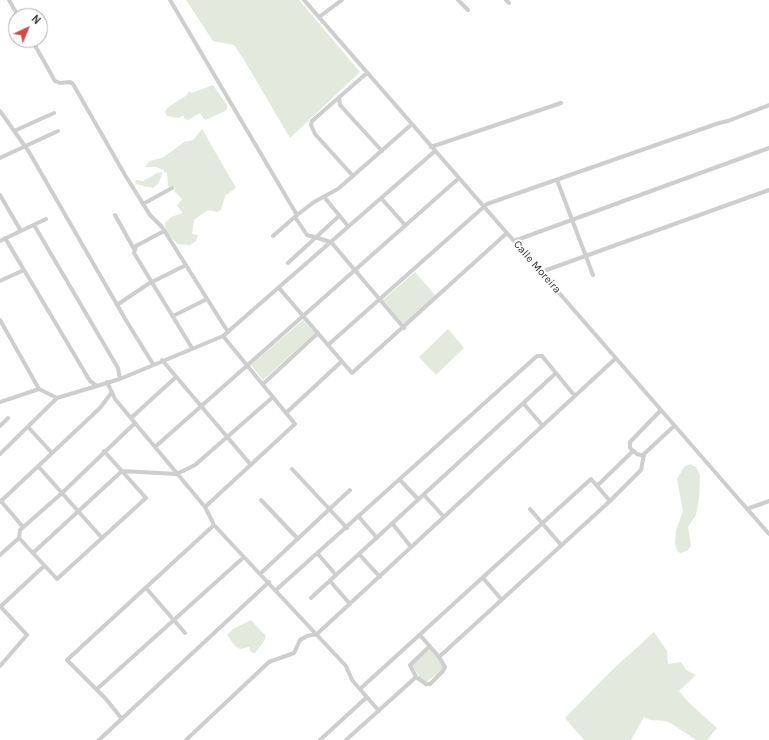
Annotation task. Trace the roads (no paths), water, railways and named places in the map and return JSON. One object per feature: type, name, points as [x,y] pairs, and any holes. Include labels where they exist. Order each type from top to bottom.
[{"type":"street","points":[[170,0],[307,234],[331,242],[404,328]]},
{"type":"street","name":"Calle Moreira","points":[[304,0],[769,534]]},
{"type":"street","points":[[319,17],[342,0]]},
{"type":"street","points":[[458,0],[468,10]]},
{"type":"street","points":[[36,48],[55,81],[60,83],[70,82],[73,84],[143,204],[150,215],[164,231],[228,332]]},
{"type":"street","points":[[353,176],[315,134],[311,125],[312,121],[367,73]]},
{"type":"street","points":[[339,97],[340,105],[382,152]]},
{"type":"street","points":[[432,146],[561,102]]},
{"type":"street","points":[[328,345],[484,206],[728,121],[769,105]]},
{"type":"street","points":[[0,111],[25,146],[153,364]]},
{"type":"street","points":[[14,131],[54,113]]},
{"type":"street","points":[[273,236],[314,202],[325,198],[353,176],[412,124]]},
{"type":"street","points":[[0,158],[58,131]]},
{"type":"street","points":[[514,241],[769,148]]},
{"type":"street","points":[[0,454],[58,398],[120,379],[162,360],[223,336],[435,151]]},
{"type":"street","points":[[155,447],[459,178]]},
{"type":"street","points":[[557,180],[593,276]]},
{"type":"street","points":[[143,204],[172,188]]},
{"type":"street","points":[[541,272],[769,190]]},
{"type":"street","points":[[0,195],[2,203],[21,230]]},
{"type":"street","points":[[325,198],[348,226]]},
{"type":"street","points":[[381,198],[405,225]]},
{"type":"street","points":[[115,215],[134,249],[134,253],[192,348]]},
{"type":"street","points":[[288,263],[339,216]]},
{"type":"street","points":[[0,240],[46,219]]},
{"type":"street","points":[[34,225],[118,368],[120,379]]},
{"type":"street","points":[[134,249],[136,246],[164,231]]},
{"type":"street","points":[[278,288],[352,373],[404,328],[507,233]]},
{"type":"street","points":[[6,238],[90,381],[97,386]]},
{"type":"street","points":[[117,305],[152,282],[186,265]]},
{"type":"street","points":[[0,281],[24,270]]},
{"type":"street","points":[[173,316],[207,299]]},
{"type":"street","points":[[0,320],[39,389],[58,398]]},
{"type":"street","points":[[262,384],[318,333]]},
{"type":"street","points":[[205,507],[295,424],[223,336]]},
{"type":"street","points":[[276,590],[347,528],[537,356],[542,356],[574,395]]},
{"type":"street","points":[[186,740],[269,662],[294,653],[300,640],[307,636],[317,634],[574,395],[616,358]]},
{"type":"street","points":[[162,360],[251,465]]},
{"type":"street","points":[[286,413],[342,361]]},
{"type":"street","points":[[311,598],[556,373]]},
{"type":"street","points":[[131,418],[176,377]]},
{"type":"street","points":[[107,382],[115,399],[205,507],[214,525],[261,573],[346,666],[352,680],[379,711]]},
{"type":"street","points":[[0,402],[39,389]]},
{"type":"street","points":[[23,527],[0,501],[100,408],[112,392]]},
{"type":"street","points":[[33,553],[122,471],[176,474],[195,464],[272,397]]},
{"type":"street","points":[[523,404],[542,425]]},
{"type":"street","points":[[644,456],[630,448],[630,442],[660,410]]},
{"type":"street","points":[[0,426],[8,418]]},
{"type":"street","points":[[0,555],[19,538],[20,530],[23,527],[62,493],[135,423]]},
{"type":"street","points":[[440,657],[501,599],[610,501],[641,470],[644,454],[674,426]]},
{"type":"street","points":[[28,427],[52,453]]},
{"type":"street","points":[[597,486],[634,451]]},
{"type":"street","points":[[19,538],[57,579],[146,498],[104,452]]},
{"type":"street","points":[[38,466],[102,538]]},
{"type":"street","points":[[292,468],[347,528]]},
{"type":"street","points":[[360,689],[484,578],[591,479],[610,501]]},
{"type":"street","points":[[400,480],[418,499]]},
{"type":"street","points":[[261,573],[350,490]]},
{"type":"street","points":[[424,494],[444,517]]},
{"type":"street","points":[[261,500],[298,539]]},
{"type":"street","points":[[747,509],[769,501]]},
{"type":"street","points":[[530,509],[561,545]]},
{"type":"street","points":[[359,517],[377,538]]},
{"type":"street","points":[[392,523],[411,547]]},
{"type":"street","points":[[122,719],[97,689],[67,660],[214,525]]},
{"type":"street","points":[[318,554],[336,575]]},
{"type":"street","points":[[359,554],[380,577]]},
{"type":"street","points":[[97,689],[244,557]]},
{"type":"street","points":[[0,666],[27,635],[0,606],[44,566]]},
{"type":"street","points":[[484,578],[501,599]]},
{"type":"street","points":[[330,581],[350,604]]},
{"type":"street","points":[[99,740],[269,582]]},
{"type":"street","points":[[146,588],[185,633]]},
{"type":"street","points":[[420,635],[440,657],[445,665],[444,669],[430,684],[426,684],[416,678],[410,667],[410,663],[429,646]]},
{"type":"street","points":[[346,740],[416,678]]},
{"type":"street","points":[[320,740],[367,697]]}]
